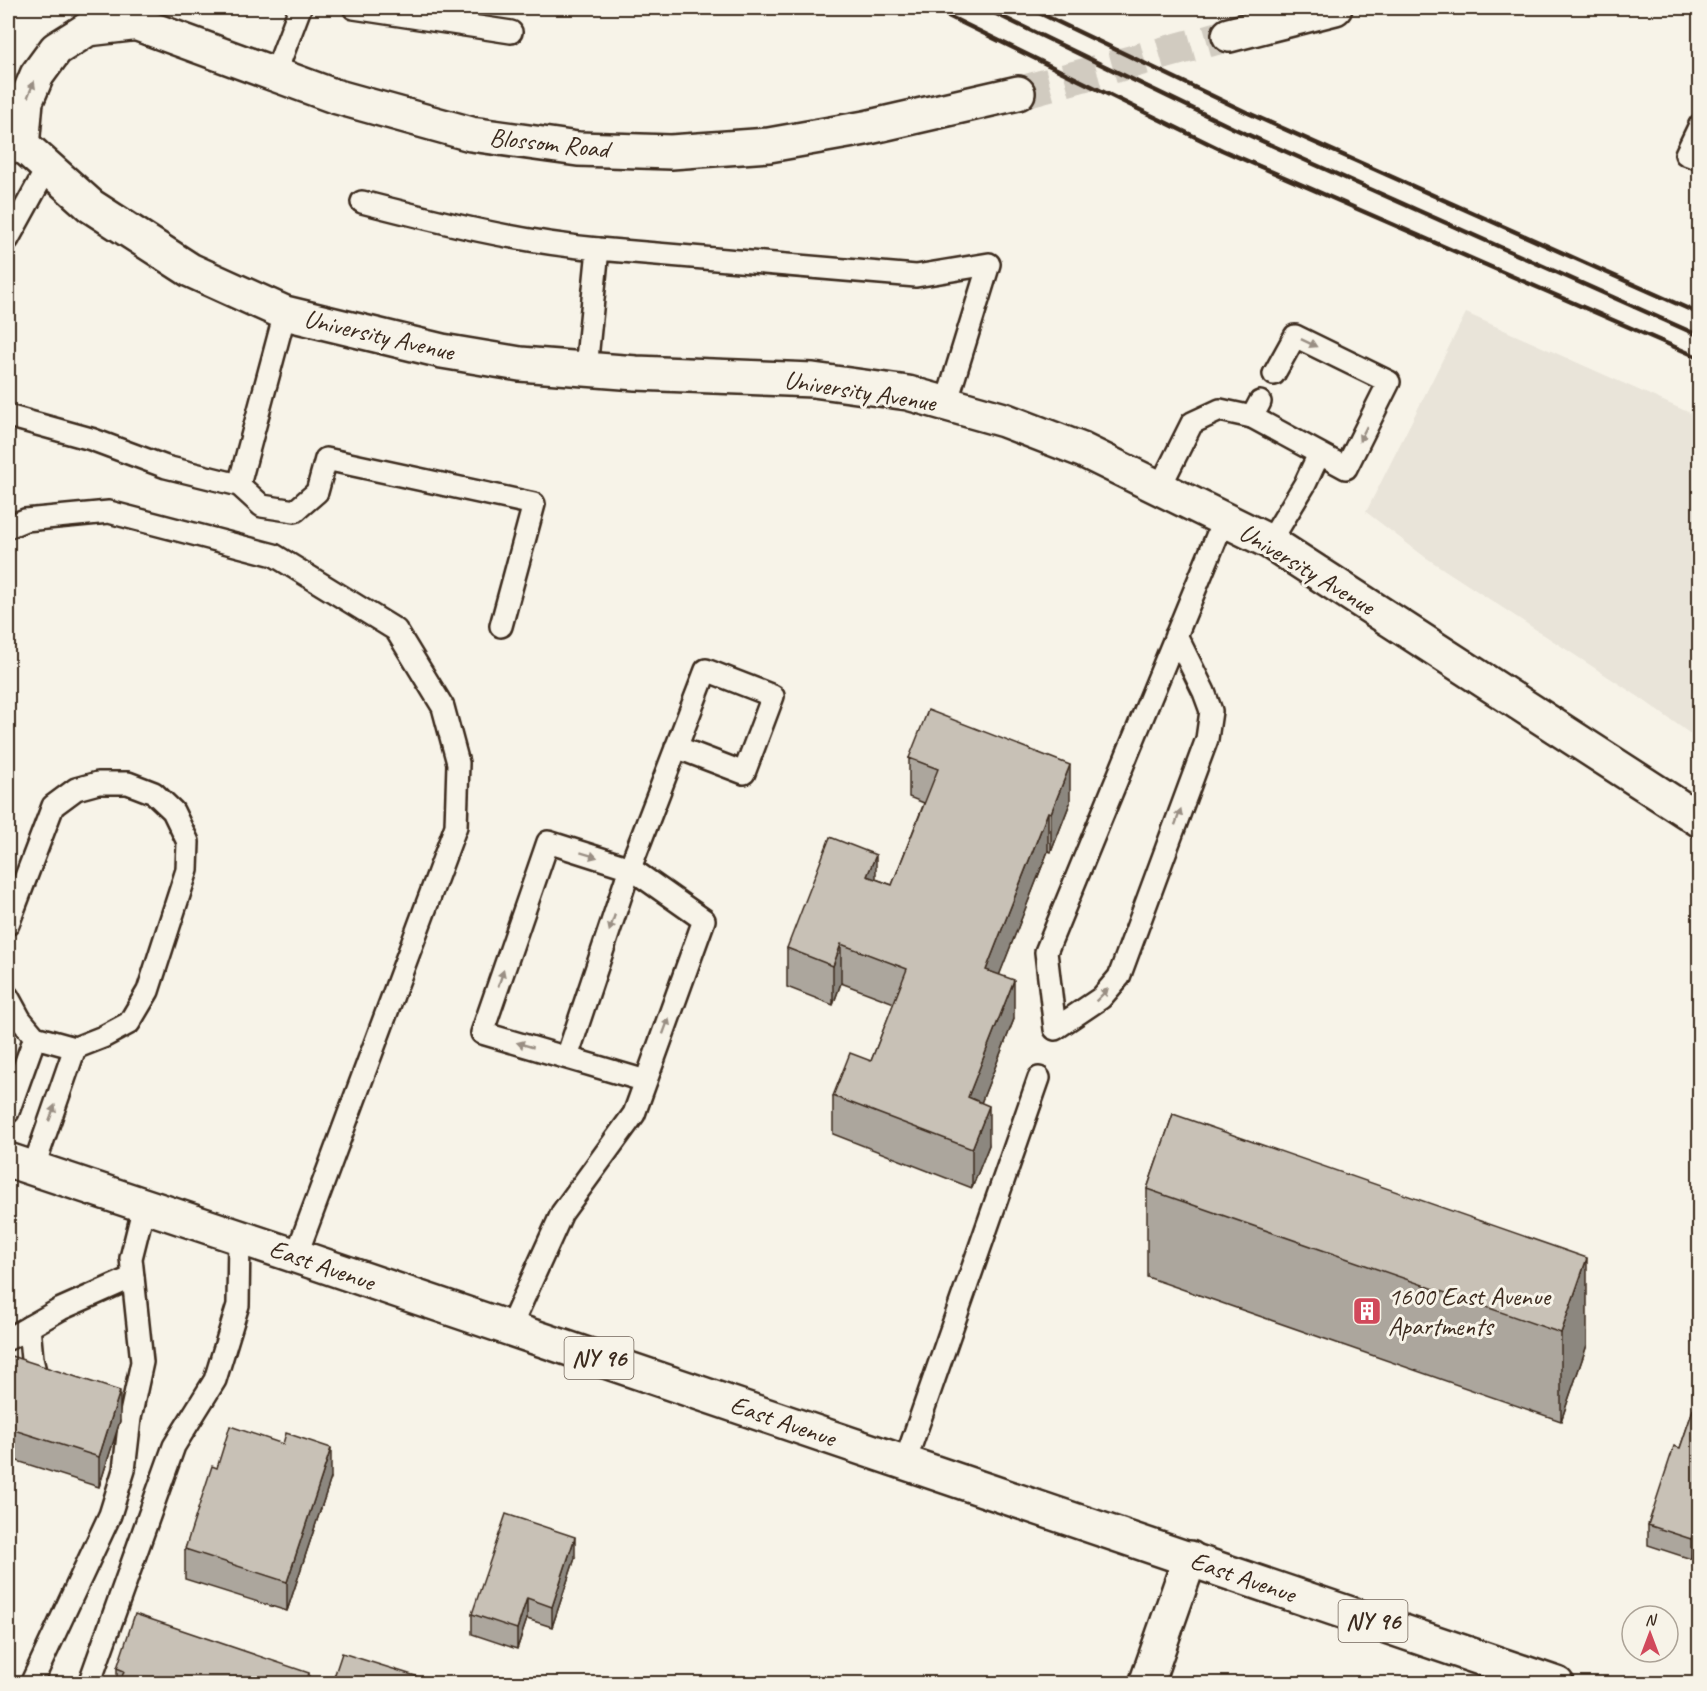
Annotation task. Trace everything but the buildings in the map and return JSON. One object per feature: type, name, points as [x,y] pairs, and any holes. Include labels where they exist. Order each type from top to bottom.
[{"type":"main road","points":[[1229,35],[1335,8]]},
{"type":"main road","name":"Blossom Road","points":[[94,13],[138,23],[334,96],[471,134],[578,149],[671,152],[770,145],[865,128],[1018,93]]},
{"type":"main road","points":[[15,139],[26,101],[37,75],[56,49],[94,13]]},
{"type":"main road","name":"University Avenue","points":[[15,139],[91,206],[190,270],[285,313],[442,351],[520,363],[636,373],[813,380],[908,393],[1004,420],[1082,450],[1270,542],[1700,820]]},
{"type":"main road","name":"East Avenue","points":[[20,1164],[1557,1683]]},
{"type":"main road","points":[[1146,1683],[1190,1558]]},
{"type":"lane","points":[[274,74],[300,8]]},
{"type":"lane","points":[[354,8],[511,32]]},
{"type":"lane","points":[[1700,125],[1686,154],[1700,159]]},
{"type":"lane","points":[[8,239],[46,168]]},
{"type":"lane","points":[[362,202],[461,228],[559,246],[916,276],[989,264],[946,404]]},
{"type":"lane","points":[[586,369],[598,249]]},
{"type":"lane","points":[[239,485],[285,313]]},
{"type":"lane","points":[[1160,487],[1192,423],[1220,410],[1256,410],[1319,454],[1346,468],[1389,382],[1295,336],[1274,374]]},
{"type":"lane","points":[[8,416],[91,439],[166,468],[239,485],[262,506],[295,511],[316,492],[326,459],[534,504],[501,626]]},
{"type":"lane","points":[[1270,542],[1305,484],[1319,454]]},
{"type":"lane","points":[[8,527],[25,520],[109,512],[274,555],[396,630],[443,706],[458,763],[456,826],[296,1256]]},
{"type":"lane","points":[[1176,635],[1204,692],[1210,711],[1207,739],[1119,977],[1101,998],[1055,1029],[1046,952],[1176,635],[1224,519]]},
{"type":"lane","points":[[567,1057],[630,868],[676,747],[706,670],[773,696],[744,773],[676,747]]},
{"type":"lane","points":[[8,924],[53,806],[76,789],[98,783],[128,783],[154,793],[173,811],[188,842],[188,870],[148,991],[129,1023],[104,1037],[75,1048],[35,1037],[20,1019],[8,997]]},
{"type":"lane","points":[[510,1328],[562,1213],[634,1114],[646,1081],[704,920],[630,868],[548,842],[482,1033],[646,1081]]},
{"type":"lane","points":[[8,1112],[35,1037]]},
{"type":"lane","points":[[20,1164],[75,1048]]},
{"type":"lane","points":[[905,1462],[1040,1078]]},
{"type":"lane","points":[[31,1683],[110,1515],[124,1470],[134,1394],[141,1362],[131,1258],[144,1206]]},
{"type":"lane","points":[[89,1683],[174,1446],[215,1380],[238,1305],[239,1237]]},
{"type":"lane","points":[[8,1339],[62,1309],[133,1277]]},
{"type":"lane","points":[[30,1327],[32,1359],[38,1384],[67,1399]]},
{"type":"lane","points":[[114,1401],[134,1394]]},
{"type":"shaded area","points":[[1466,313],[1699,417],[1699,740],[1639,697],[1425,557],[1366,512]]},
{"type":"tunnel","points":[[1018,93],[1229,35]]},
{"type":"railway","points":[[932,8],[1222,150],[1700,358]]},
{"type":"railway","points":[[984,8],[1233,128],[1700,336]]},
{"type":"railway","points":[[1029,8],[1246,112],[1700,314]]},
{"type":"place","name":"1600 East Avenue Apartments","points":[[1367,1311]]}]
